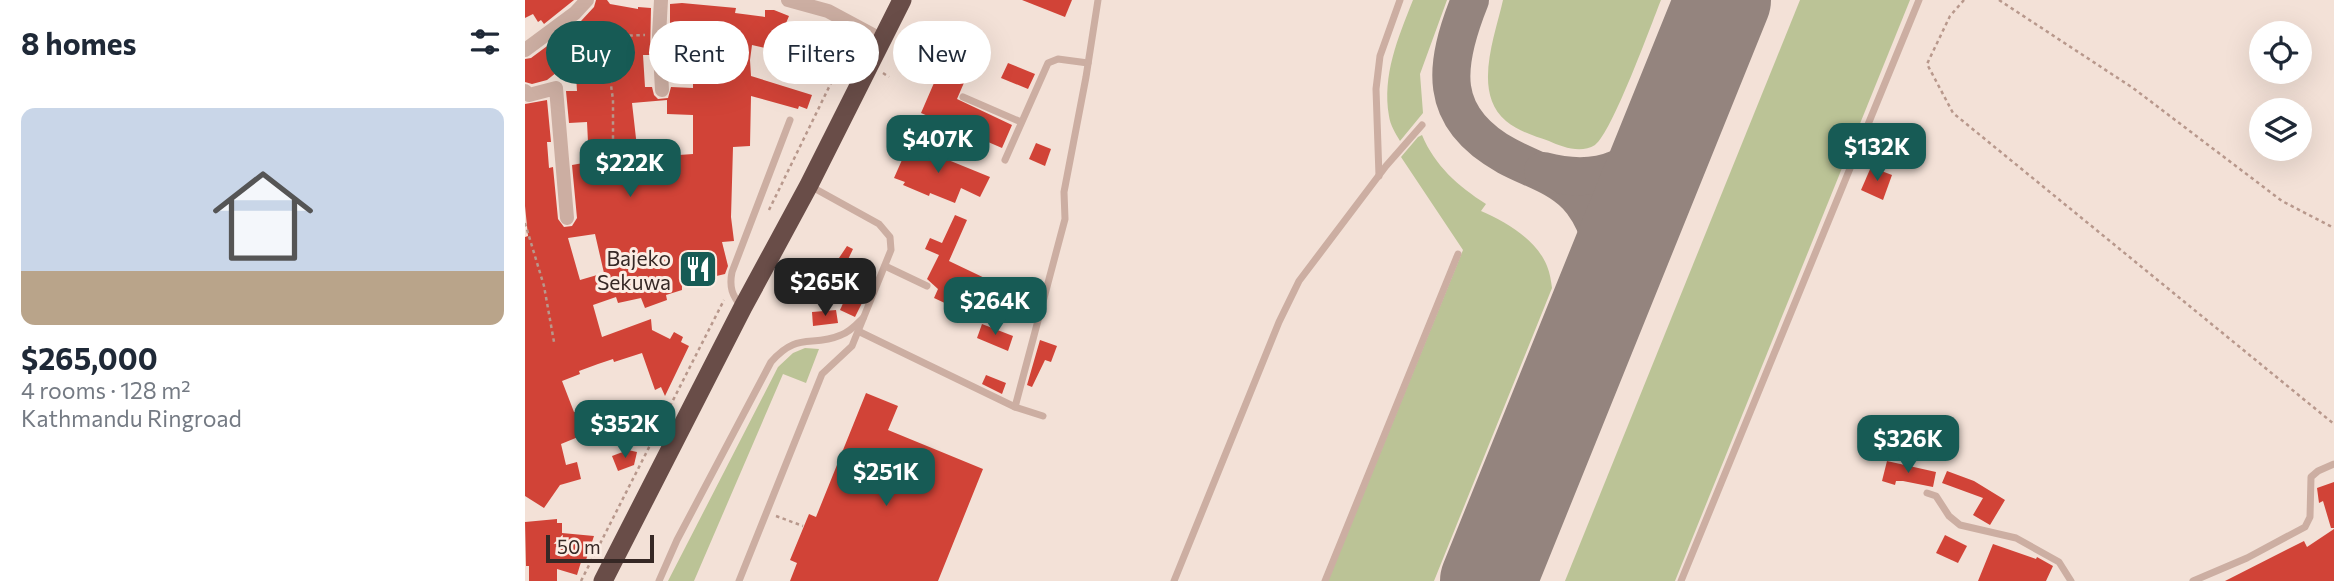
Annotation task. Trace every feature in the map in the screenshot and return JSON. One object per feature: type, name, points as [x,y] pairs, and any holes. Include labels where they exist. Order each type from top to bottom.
[{"type":"highway","points":[[603,581],[743,307],[809,186],[902,0]]},
{"type":"street","points":[[525,50],[575,13],[587,0]]},
{"type":"street","points":[[660,21],[661,0]]},
{"type":"street","points":[[788,0],[828,11],[847,21]]},
{"type":"street","points":[[662,84],[662,90]]},
{"type":"street","points":[[525,92],[529,95],[556,88],[568,218]]},
{"type":"lane","points":[[1015,407],[1065,219],[1064,192],[1098,0]]},
{"type":"lane","points":[[1379,177],[1376,89],[1380,56],[1400,0]]},
{"type":"lane","points":[[1681,581],[1919,0]]},
{"type":"lane","points":[[1005,160],[1048,62],[1058,60],[1088,63]]},
{"type":"lane","points":[[963,97],[1021,122]]},
{"type":"lane","points":[[743,307],[733,297],[731,272],[790,120]]},
{"type":"lane","points":[[1174,581],[1279,322],[1299,281],[1422,125]]},
{"type":"lane","points":[[739,581],[823,374],[852,346],[860,332],[891,250],[890,237],[880,224],[809,186]]},
{"type":"lane","points":[[1325,581],[1458,254]]},
{"type":"lane","points":[[885,266],[927,286]]},
{"type":"lane","points":[[659,581],[677,540],[771,362],[782,349],[796,342],[841,335],[866,315]]},
{"type":"lane","points":[[860,332],[1015,407],[1043,416]]},
{"type":"lane","points":[[2193,581],[2247,558],[2305,527],[2310,517],[2311,477],[2334,464]]},
{"type":"lane","points":[[1927,493],[1936,496],[1949,516],[1960,526],[2015,538],[2059,562],[2071,581]]},
{"type":"path","points":[[1964,0],[1950,16],[1927,64],[1953,113],[2334,424]]},
{"type":"path","points":[[1999,0],[2133,88],[2282,201],[2334,228]]},
{"type":"path","points":[[619,166],[613,141],[613,100],[608,53],[614,36],[649,35]]},
{"type":"path","points":[[767,214],[831,84]]},
{"type":"path","points":[[525,223],[544,286],[554,342]]},
{"type":"path","points":[[581,581],[731,287]]},
{"type":"path","points":[[767,513],[803,526]]},
{"type":"green space","points":[[1413,0],[1447,0],[1420,74],[1423,113],[1400,141],[1390,119],[1388,86],[1393,57]]},
{"type":"green space","points":[[1503,0],[1661,0],[1621,100],[1595,145],[1572,149],[1526,133],[1506,121],[1496,109],[1490,95],[1489,64]]},
{"type":"green space","points":[[1800,0],[1910,0],[1675,581],[1565,581]]},
{"type":"green space","points":[[1422,135],[1448,174],[1486,204],[1481,211],[1510,226],[1536,248],[1547,266],[1552,288],[1434,581],[1328,581],[1463,250],[1401,157]]},
{"type":"green space","points":[[805,348],[819,349],[806,383],[783,374],[694,581],[668,581],[778,367],[793,353]]},
{"type":"building","points":[[525,0],[574,0],[544,24],[541,20],[538,22],[533,14],[525,18]]},
{"type":"building","points":[[596,0],[607,0],[610,4],[638,9],[651,8],[649,55],[643,55],[645,87],[652,87],[658,99],[668,98],[671,87],[693,88],[693,84],[749,84],[749,21],[670,21],[670,4],[736,8],[735,13],[765,17],[765,10],[774,10],[789,16],[787,21],[763,21],[763,48],[752,45],[751,76],[763,80],[763,84],[777,84],[812,95],[807,109],[751,96],[750,146],[733,147],[731,217],[734,241],[722,242],[728,266],[725,274],[682,284],[682,290],[666,295],[667,300],[645,308],[641,298],[618,303],[616,297],[593,305],[602,337],[651,319],[652,330],[670,339],[674,332],[683,337],[681,342],[689,346],[665,396],[661,387],[655,390],[642,353],[598,364],[562,381],[574,412],[577,412],[583,435],[561,444],[566,465],[577,462],[581,479],[560,485],[544,508],[525,496],[525,237],[528,236],[525,206],[525,104],[547,100],[551,142],[547,142],[549,168],[553,167],[558,219],[564,227],[572,226],[577,218],[572,165],[589,162],[587,122],[569,123],[566,91],[577,91],[577,84],[635,84],[635,21],[581,21],[594,7]],"holes":[[[667,100],[667,114],[693,115],[693,154],[638,156],[632,103]],[[595,234],[604,273],[580,280],[568,238]]]},
{"type":"building","points":[[1022,0],[1072,0],[1065,17]]},
{"type":"building","points":[[546,47],[546,80],[532,84],[525,82],[525,59],[531,58]]},
{"type":"building","points":[[1008,63],[1035,74],[1028,89],[1001,78]]},
{"type":"building","points":[[934,84],[963,84],[957,99],[1012,125],[1002,148],[921,113]]},
{"type":"building","points":[[1036,143],[1051,149],[1045,166],[1029,159]]},
{"type":"building","points":[[909,144],[990,177],[980,197],[961,188],[955,203],[903,185],[905,182],[894,178]]},
{"type":"building","points":[[1871,167],[1892,175],[1883,200],[1861,190]]},
{"type":"building","points":[[955,215],[967,220],[949,261],[993,282],[977,318],[934,298],[938,289],[927,279],[939,255],[925,249],[930,238],[942,243]]},
{"type":"building","points":[[847,246],[853,249],[843,270],[849,274],[842,285],[827,276]]},
{"type":"building","points":[[849,290],[865,297],[855,317],[840,310]]},
{"type":"building","points":[[836,310],[838,323],[813,326],[812,312]]},
{"type":"building","points":[[982,324],[1013,336],[1008,351],[977,338]]},
{"type":"building","points":[[1040,340],[1057,346],[1051,362],[1045,360],[1032,387],[1027,385]]},
{"type":"building","points":[[986,375],[1006,383],[1002,394],[982,384]]},
{"type":"building","points":[[866,393],[898,406],[888,430],[983,469],[938,581],[790,581],[797,563],[790,560],[809,514],[816,517]]},
{"type":"building","points":[[628,450],[637,452],[634,465],[618,471],[612,456]]},
{"type":"building","points":[[1887,461],[1936,472],[1933,487],[1903,481],[1896,481],[1895,485],[1882,481]]},
{"type":"building","points":[[1947,471],[1974,481],[2005,500],[1990,525],[1973,515],[1983,498],[1942,483]]},
{"type":"building","points":[[2334,482],[2334,528],[2331,528],[2323,501],[2319,503],[2317,488]]},
{"type":"building","points":[[557,519],[557,523],[562,523],[562,533],[594,536],[585,563],[581,562],[577,575],[557,569],[557,581],[529,581],[525,522]]},
{"type":"building","points":[[2334,529],[2334,581],[2225,581],[2304,541],[2307,547]]},
{"type":"building","points":[[1945,535],[1967,546],[1958,563],[1936,553]]},
{"type":"building","points":[[1993,544],[2036,559],[2037,557],[2053,566],[2046,581],[1978,581]]},
{"type":"taxiway","points":[[1470,0],[1455,46],[1452,68],[1452,88],[1457,107],[1484,141],[1507,156],[1552,177],[1576,195],[1594,223],[1610,278]]},
{"type":"taxiway","points":[[1543,171],[1584,176],[1618,169],[1647,149],[1675,119]]},
{"type":"runway","points":[[1488,581],[1723,0]]},
{"type":"place","name":"Bajeko Sekuwa","points":[[698,269]]}]
